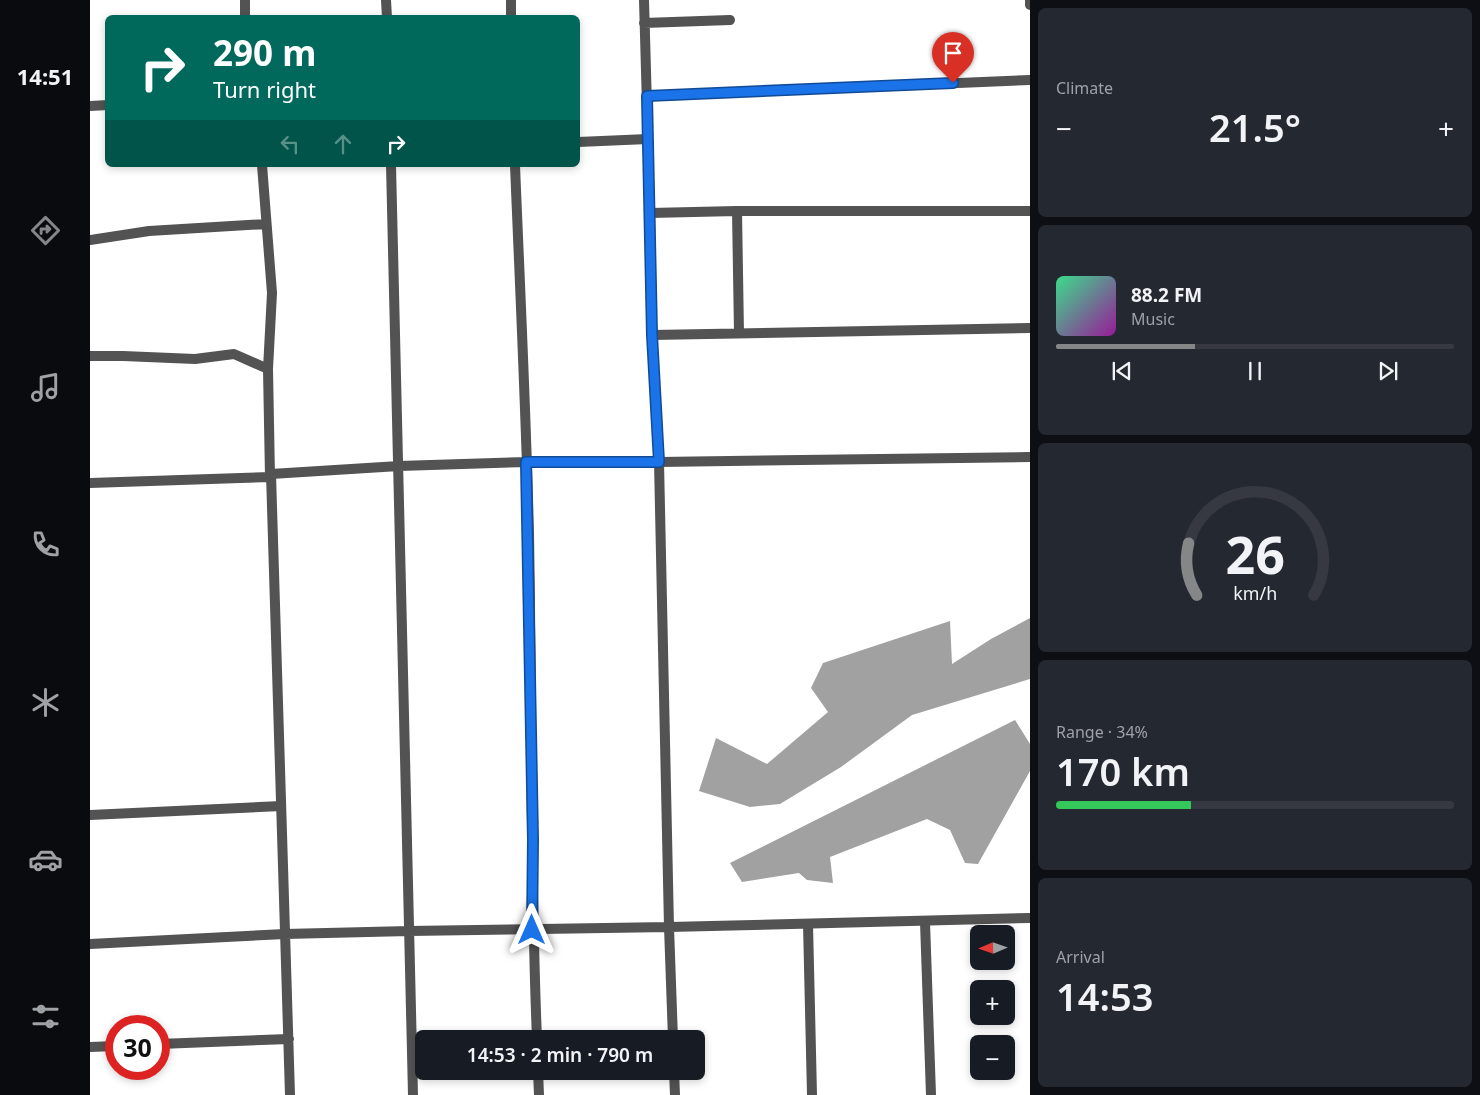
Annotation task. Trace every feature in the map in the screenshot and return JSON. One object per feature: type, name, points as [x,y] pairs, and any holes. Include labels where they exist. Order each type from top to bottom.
[{"type":"street","points":[[245,0],[245,15]]},
{"type":"street","points":[[386,0],[387,15]]},
{"type":"street","points":[[511,0],[511,15]]},
{"type":"street","points":[[644,0],[652,335],[659,462],[668,928],[673,1030]]},
{"type":"street","points":[[1030,0],[1030,5]]},
{"type":"street","points":[[644,23],[730,20]]},
{"type":"street","points":[[647,96],[1030,80]]},
{"type":"street","points":[[90,106],[105,105]]},
{"type":"street","points":[[580,142],[648,139]]},
{"type":"street","points":[[262,167],[272,293],[268,369],[290,1095]]},
{"type":"street","points":[[391,167],[413,1095]]},
{"type":"street","points":[[516,167],[526,462],[533,840],[532,930],[537,1030]]},
{"type":"street","points":[[650,213],[738,211],[1030,211]]},
{"type":"street","points":[[738,211],[739,333]]},
{"type":"street","points":[[90,240],[148,231],[266,224]]},
{"type":"street","points":[[652,335],[1030,328]]},
{"type":"street","points":[[90,356],[195,360],[234,354],[268,369]]},
{"type":"street","points":[[90,483],[271,475],[399,466],[526,462],[1030,457]]},
{"type":"street","points":[[90,815],[281,806]]},
{"type":"street","points":[[90,944],[285,934],[668,928],[1030,918]]},
{"type":"street","points":[[925,922],[931,1095]]},
{"type":"street","points":[[808,924],[812,1095]]},
{"type":"street","points":[[170,1044],[289,1039]]},
{"type":"street","points":[[90,1047],[105,1046]]},
{"type":"street","points":[[538,1080],[539,1095]]},
{"type":"street","points":[[674,1080],[675,1095]]},
{"type":"shaded area","points":[[1030,618],[1030,679],[912,715],[841,767],[780,804],[750,807],[699,791],[716,738],[767,764],[828,712],[811,688],[823,663],[950,621],[952,664],[991,639]]},
{"type":"shaded area","points":[[1015,720],[1030,744],[1030,771],[978,864],[965,863],[950,830],[927,819],[830,857],[833,883],[807,880],[799,873],[742,882],[730,863]]},
{"type":"route","points":[[532,930],[533,840],[529,534],[526,462],[659,462],[652,335],[647,96],[953,83]]}]
